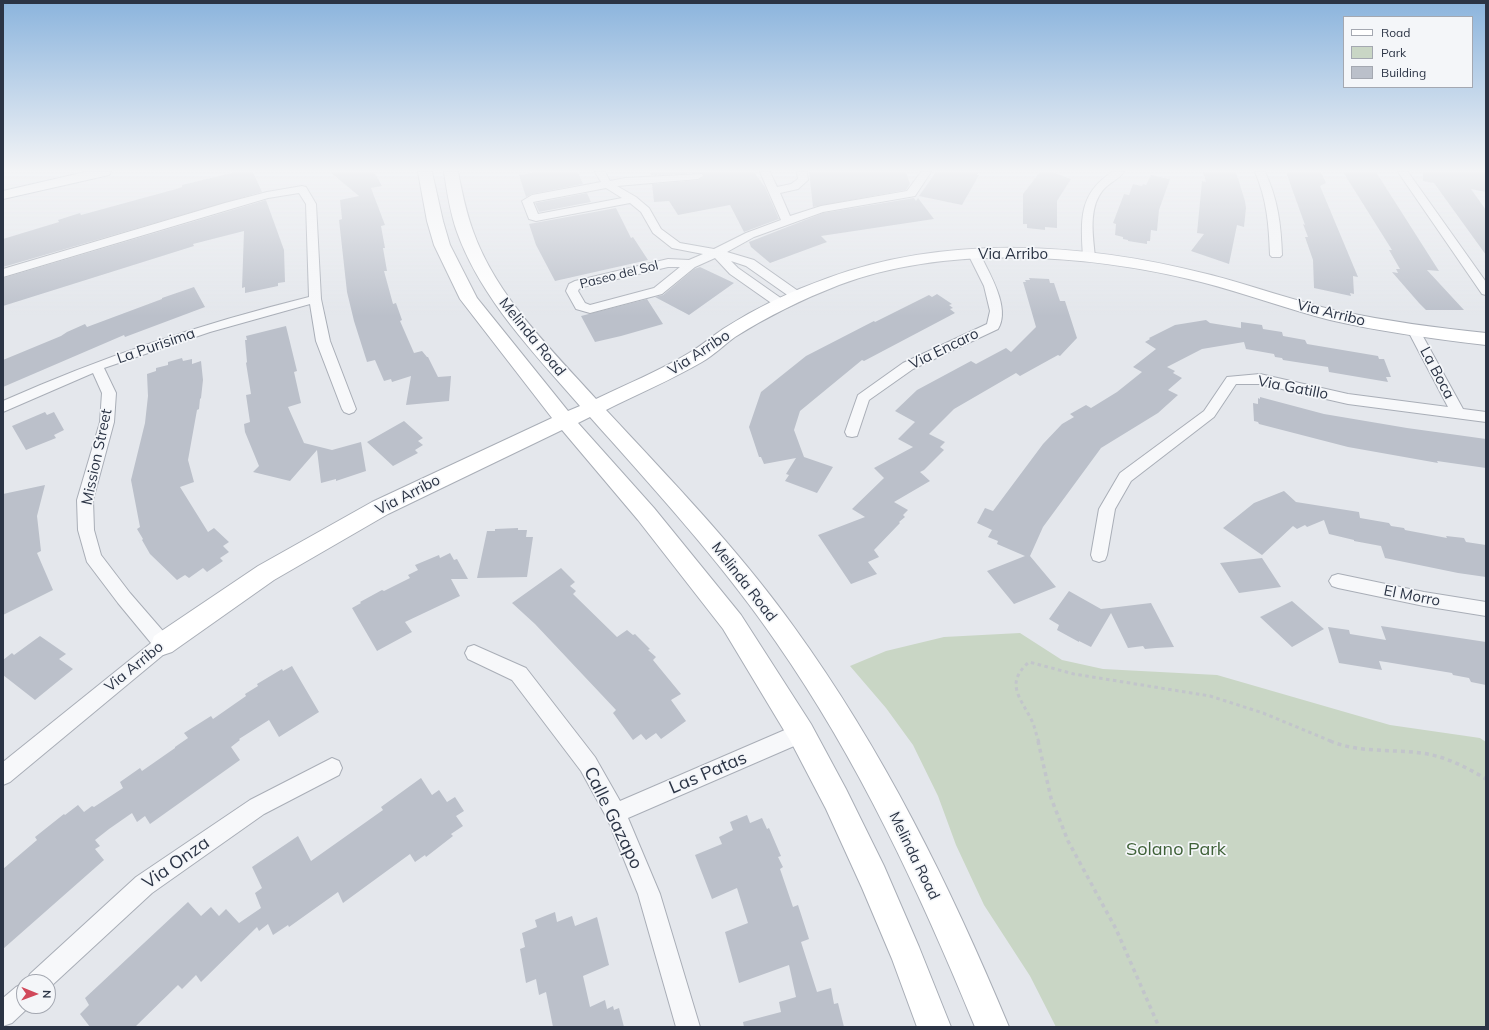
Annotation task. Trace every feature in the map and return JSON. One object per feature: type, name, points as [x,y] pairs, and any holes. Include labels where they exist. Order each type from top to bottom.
[{"type":"main road","name":"Melinda Road","points":[[435,220],[442,245],[469,299],[565,421],[646,514],[732,622],[801,733],[836,799],[873,877],[908,958],[934,1027]]},
{"type":"main road","name":"Melinda Road","points":[[460,220],[466,239],[483,272],[505,306],[593,408],[675,499],[737,572],[796,651],[820,687],[858,749],[911,848],[943,914],[992,1027]]},
{"type":"main road","name":"Via Arribo","points":[[163,644],[266,573],[380,508],[478,460],[666,374],[698,356],[734,330],[789,300],[834,281],[872,269],[919,260],[974,254],[1049,254],[1089,257],[1143,265],[1204,278],[1333,315],[1414,331],[1486,339]]},
{"type":"street","points":[[3,273],[179,220]]},
{"type":"street","points":[[312,220],[315,299],[323,341],[349,409]]},
{"type":"street","points":[[651,220],[657,231],[676,246],[717,253],[750,263],[789,300]]},
{"type":"street","points":[[1086,220],[1089,257]]},
{"type":"street","points":[[1275,220],[1276,255]]},
{"type":"street","points":[[1437,220],[1486,291]]},
{"type":"street","name":"Paseo del Sol","points":[[691,264],[668,263],[659,265],[579,284],[573,287],[572,291],[580,306],[585,308],[599,307],[658,291],[691,264],[717,253],[750,235],[787,221]]},
{"type":"street","points":[[717,253],[734,271],[789,300]]},
{"type":"street","name":"Via Encaro","points":[[852,432],[863,398],[908,366],[993,326],[996,311],[990,286],[974,254]]},
{"type":"street","name":"La Purisima","points":[[3,407],[97,367],[251,315],[315,299]]},
{"type":"street","name":"La Boca","points":[[1414,331],[1459,414]]},
{"type":"street","name":"Mission Street","points":[[97,367],[108,393],[107,422],[86,500],[86,530],[93,557],[124,598],[163,644]]},
{"type":"street","name":"Via Gatillo","points":[[1099,555],[1107,509],[1125,477],[1209,414],[1232,380],[1260,379],[1348,399],[1486,417]]},
{"type":"street","name":"El Morro","points":[[1338,581],[1486,610]]},
{"type":"street","name":"Via Arribo","points":[[3,775],[163,644]]},
{"type":"street","name":"Calle Gazapo","points":[[474,653],[519,674],[588,764],[615,813],[649,894],[688,1027]]},
{"type":"street","name":"Las Patas","points":[[615,813],[801,733]]},
{"type":"street","name":"Via Onza","points":[[47,974],[144,885],[257,807],[332,768]]},
{"type":"street","points":[[3,1014],[16,1002]]},
{"type":"path","points":[[1159,1027],[1116,929],[1068,841],[1051,798],[1041,750],[1032,721],[1019,699],[1016,681],[1021,669],[1029,662],[1074,674],[1210,696],[1263,713],[1335,743],[1378,751],[1422,753],[1458,763],[1486,779]]},
{"type":"green space","name":"Solano Park","points":[[1020,633],[1062,660],[1103,669],[1217,675],[1390,725],[1480,738],[1486,742],[1486,1027],[1056,1027],[1030,976],[984,905],[956,845],[938,796],[913,745],[886,708],[850,666],[886,651],[944,637]]},
{"type":"building","points":[[58,220],[165,220],[3,267],[3,239],[59,222]]},
{"type":"building","points":[[198,220],[273,220],[284,250],[285,282],[278,283],[278,286],[245,293],[245,287],[242,288],[244,231],[193,244],[194,246],[3,306],[3,278]]},
{"type":"building","points":[[339,220],[383,220],[385,225],[381,226],[387,271],[384,271],[393,304],[396,303],[402,320],[400,321],[414,353],[422,351],[428,357],[438,377],[451,376],[449,401],[406,405],[411,376],[392,382],[391,379],[384,381],[375,360],[367,362],[354,321],[347,292]]},
{"type":"building","points":[[550,220],[622,220],[631,238],[633,237],[648,260],[555,281],[536,245],[529,224]]},
{"type":"building","points":[[738,220],[776,220],[744,232]]},
{"type":"building","points":[[805,220],[927,220],[821,236],[827,242],[770,263],[751,247],[749,242]]},
{"type":"building","points":[[1023,220],[1057,220],[1057,228],[1045,227],[1045,230],[1027,228],[1027,224],[1023,224]]},
{"type":"building","points":[[1114,220],[1158,220],[1157,231],[1151,230],[1150,241],[1147,241],[1147,244],[1128,241],[1123,239],[1123,237],[1115,235],[1116,224],[1113,223]]},
{"type":"building","points":[[1198,220],[1245,220],[1244,227],[1237,225],[1229,264],[1191,251],[1204,234],[1197,233]]},
{"type":"building","points":[[1303,220],[1334,220],[1358,277],[1353,276],[1354,294],[1350,293],[1351,296],[1314,288],[1313,260],[1305,237],[1308,237],[1303,224],[1305,225]]},
{"type":"building","points":[[1373,220],[1407,220],[1439,271],[1427,270],[1464,310],[1426,310],[1392,272],[1398,273],[1396,269],[1400,269],[1389,250],[1392,250]]},
{"type":"building","points":[[1461,220],[1486,220],[1486,255]]},
{"type":"building","points":[[700,267],[734,283],[689,315],[655,297],[663,295],[694,269]]},
{"type":"building","points":[[1029,278],[1049,279],[1050,283],[1054,283],[1060,301],[1065,301],[1077,338],[1060,356],[1058,355],[1020,376],[1016,373],[954,409],[929,434],[945,442],[940,447],[944,450],[924,470],[920,472],[930,481],[894,502],[908,510],[903,515],[905,517],[899,522],[900,523],[874,550],[879,557],[868,562],[877,574],[851,584],[818,535],[865,517],[852,509],[884,478],[874,468],[913,447],[898,439],[915,422],[895,411],[917,390],[971,361],[976,364],[1006,348],[1011,352],[1036,327],[1023,282],[1026,282],[1025,280],[1030,280]]},
{"type":"building","points":[[194,287],[205,307],[125,337],[124,335],[3,387],[3,360],[61,336],[85,324],[87,327]]},
{"type":"building","points":[[937,294],[952,304],[949,305],[953,308],[950,309],[955,313],[864,361],[862,360],[800,411],[794,430],[804,457],[833,467],[817,493],[785,481],[789,475],[786,474],[796,458],[764,464],[761,457],[759,457],[749,427],[761,392],[806,356],[874,321],[875,322],[929,295],[932,297]]},
{"type":"building","points":[[647,299],[663,324],[595,342],[581,316]]},
{"type":"building","points":[[1206,320],[1210,323],[1241,328],[1241,322],[1262,325],[1263,329],[1282,332],[1283,336],[1305,340],[1307,344],[1378,356],[1379,359],[1384,359],[1391,377],[1386,377],[1388,382],[1329,372],[1328,367],[1283,360],[1282,358],[1275,357],[1274,354],[1246,349],[1244,342],[1202,349],[1167,367],[1175,371],[1173,373],[1182,378],[1168,390],[1178,395],[1158,413],[1101,448],[1043,527],[1030,556],[1056,587],[1014,604],[987,571],[1025,556],[997,544],[998,541],[988,537],[992,530],[977,523],[985,508],[993,511],[1043,444],[1062,424],[1074,417],[1070,414],[1086,405],[1091,408],[1117,392],[1142,372],[1133,367],[1156,349],[1145,342],[1150,339],[1149,338],[1175,325]]},
{"type":"building","points":[[286,326],[297,371],[294,372],[301,403],[288,407],[304,443],[332,450],[361,442],[366,471],[336,481],[336,479],[321,483],[317,450],[290,481],[253,472],[259,466],[245,432],[244,424],[250,422],[246,395],[251,394],[246,363],[245,340],[247,340],[246,336]]},
{"type":"building","points":[[182,358],[183,361],[192,359],[192,364],[201,361],[203,380],[199,409],[197,410],[188,460],[194,482],[180,487],[208,532],[214,528],[229,542],[223,546],[229,552],[220,558],[223,561],[207,572],[203,568],[189,578],[185,575],[177,580],[150,554],[142,540],[143,539],[137,529],[140,527],[131,480],[145,423],[148,396],[147,374],[156,371],[156,368],[168,365],[168,362]]},
{"type":"building","points":[[1260,397],[1324,414],[1486,439],[1486,468],[1437,461],[1438,463],[1348,447],[1259,424],[1258,422],[1254,421],[1253,403],[1258,404],[1258,398],[1260,399]]},
{"type":"building","points":[[45,412],[47,415],[54,412],[64,430],[54,435],[56,438],[26,450],[12,426]]},
{"type":"building","points":[[404,421],[423,438],[418,441],[423,445],[415,450],[418,453],[393,466],[367,442]]},
{"type":"building","points":[[45,485],[37,516],[41,551],[37,553],[53,590],[3,615],[3,494]]},
{"type":"building","points":[[1284,491],[1296,502],[1359,512],[1360,518],[1389,523],[1391,526],[1404,528],[1405,530],[1447,538],[1446,536],[1464,538],[1466,542],[1486,545],[1486,577],[1458,573],[1385,558],[1381,546],[1329,534],[1324,520],[1307,527],[1305,525],[1297,529],[1293,526],[1262,555],[1223,528],[1254,503]]},
{"type":"building","points":[[518,528],[518,530],[527,530],[526,537],[533,537],[527,577],[477,578],[487,531],[495,531],[495,529]]},
{"type":"building","points":[[450,553],[454,560],[457,559],[468,579],[451,579],[460,596],[405,622],[412,632],[377,651],[352,608],[382,590],[384,591],[410,578],[408,575],[418,570],[415,565],[439,555],[440,558]]},
{"type":"building","points":[[1262,558],[1281,587],[1239,593],[1220,563]]},
{"type":"building","points":[[561,568],[575,582],[570,586],[576,591],[573,594],[617,637],[627,630],[633,635],[635,634],[650,649],[648,650],[656,657],[653,660],[681,694],[671,700],[686,721],[661,739],[656,733],[646,740],[641,734],[633,740],[613,713],[616,710],[535,624],[512,603]]},
{"type":"building","points":[[1069,591],[1101,609],[1151,603],[1174,647],[1145,649],[1143,646],[1128,648],[1111,613],[1091,647],[1079,642],[1057,630],[1059,625],[1049,619]]},
{"type":"building","points":[[1292,601],[1324,629],[1292,647],[1260,617]]},
{"type":"building","points":[[1381,626],[1486,642],[1486,685],[1471,682],[1469,678],[1453,675],[1452,673],[1386,662],[1379,661],[1382,670],[1339,663],[1328,627],[1349,630],[1350,634],[1386,640]]},
{"type":"building","points":[[40,636],[66,654],[59,659],[73,669],[35,700],[3,675],[3,660],[12,653],[14,655]]},
{"type":"building","points":[[292,666],[319,712],[279,737],[269,720],[239,739],[240,740],[231,747],[240,760],[150,824],[145,816],[137,822],[132,813],[109,829],[95,840],[100,846],[95,849],[104,860],[3,949],[3,869],[37,840],[35,837],[78,805],[84,812],[123,788],[120,782],[140,768],[142,771],[175,748],[188,738],[184,733],[211,716],[213,719],[246,696],[245,694],[258,686],[257,684],[282,669],[283,671]]},
{"type":"building","points":[[421,778],[432,795],[439,790],[447,802],[455,797],[464,811],[456,816],[463,826],[451,834],[453,836],[426,857],[425,855],[415,862],[410,854],[343,903],[338,892],[289,927],[288,925],[273,935],[268,924],[259,931],[257,927],[201,982],[196,975],[182,989],[178,985],[135,1027],[90,1027],[80,1014],[89,1005],[85,998],[188,902],[201,916],[211,907],[219,916],[226,909],[239,923],[261,908],[255,893],[262,888],[252,867],[298,836],[311,861],[383,810],[381,807]]},
{"type":"building","points":[[747,815],[750,823],[762,818],[767,829],[769,828],[781,856],[778,857],[783,867],[780,869],[793,907],[798,905],[809,939],[801,942],[817,992],[831,988],[834,1004],[838,1003],[844,1027],[744,1027],[743,1022],[781,1012],[779,1002],[796,997],[789,965],[739,983],[725,932],[748,923],[737,888],[712,899],[695,855],[722,844],[719,837],[733,830],[730,822]]},
{"type":"building","points":[[555,912],[557,922],[572,916],[575,926],[597,917],[609,965],[583,976],[590,1007],[605,1000],[607,1009],[613,1006],[614,1010],[619,1008],[624,1027],[553,1027],[546,992],[539,995],[536,979],[526,983],[520,949],[525,947],[522,933],[537,927],[535,920]]}]
